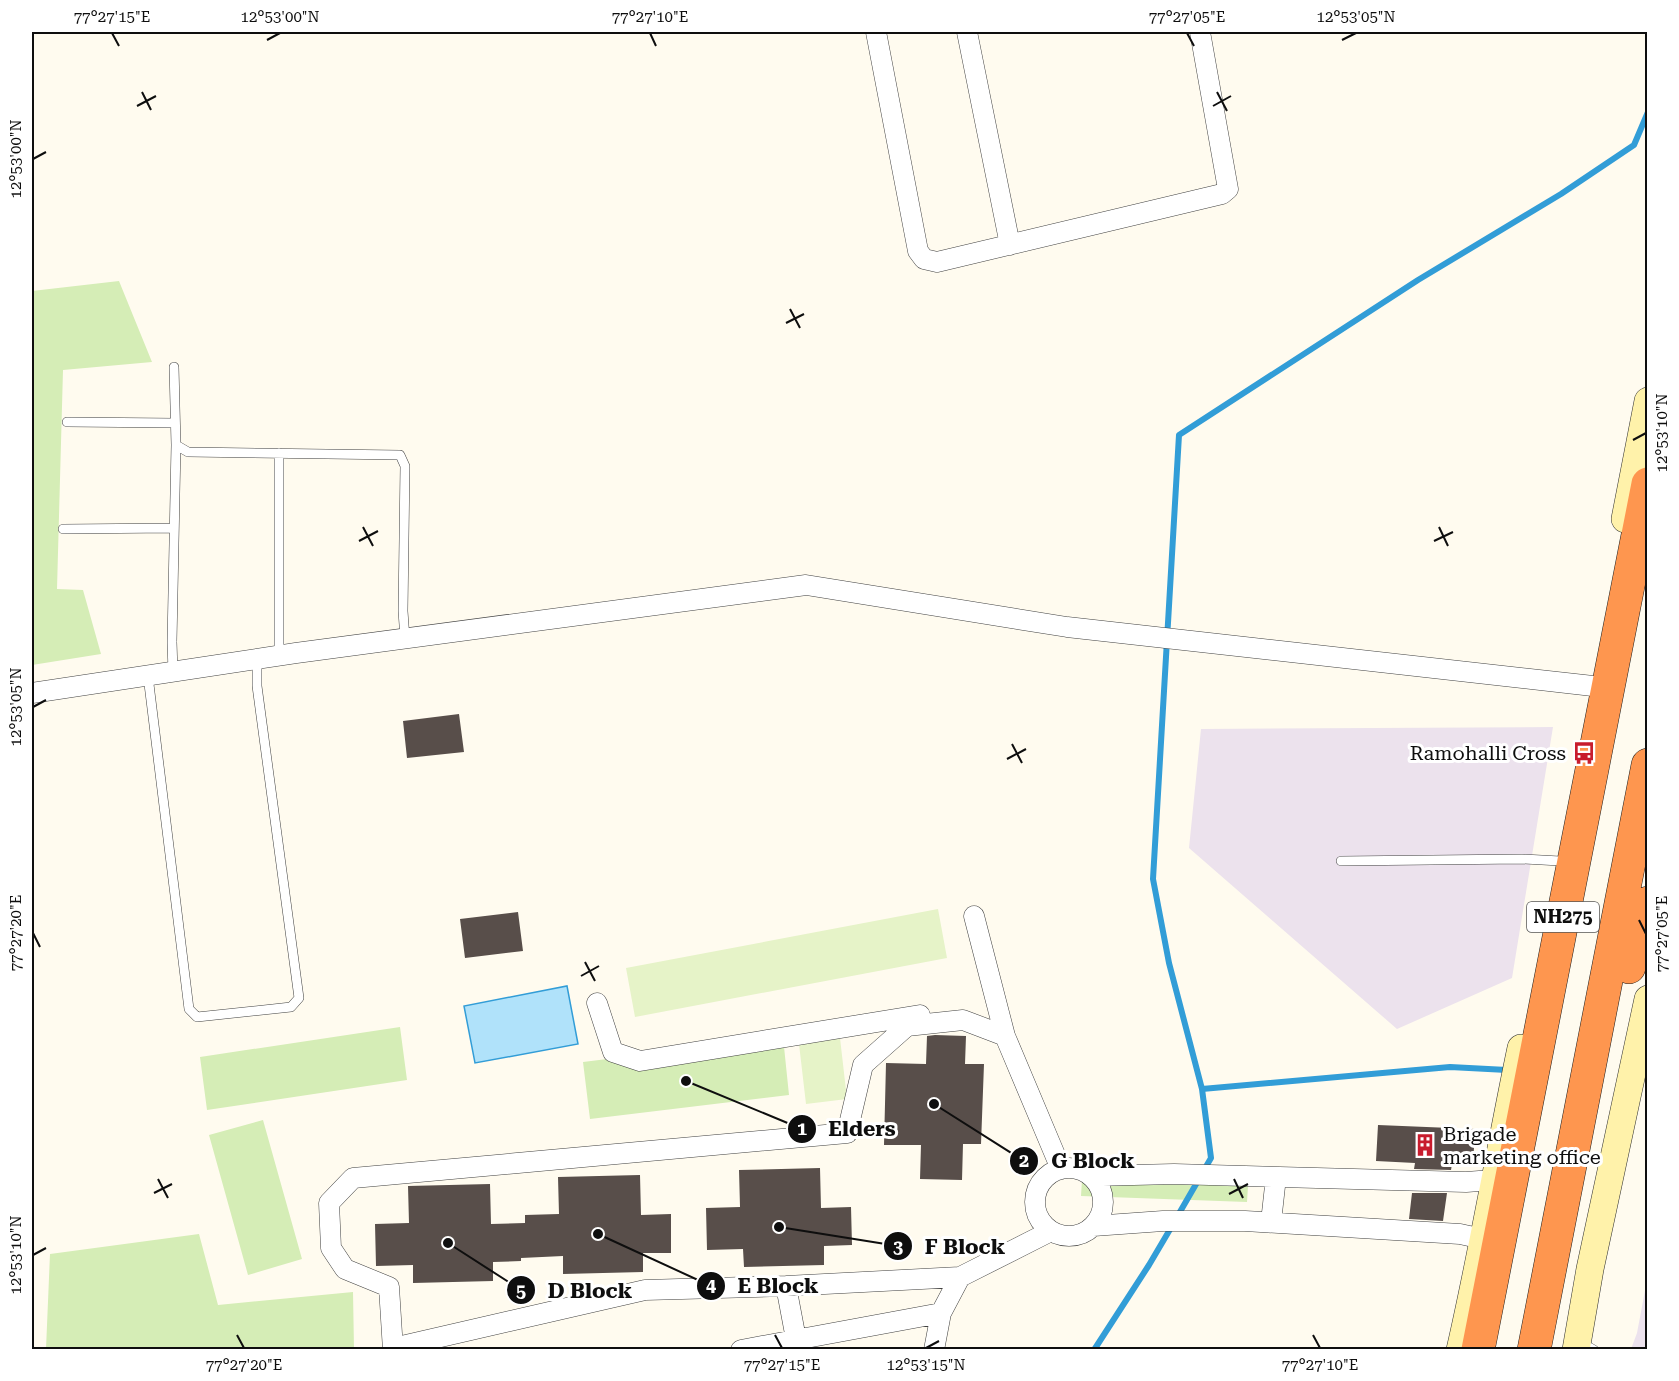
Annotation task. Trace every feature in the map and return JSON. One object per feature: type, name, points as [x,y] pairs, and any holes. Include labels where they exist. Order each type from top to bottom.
[{"type":"highway","name":"NH275","points":[[1478,1350],[1647,484]]},
{"type":"highway","name":"NH275","points":[[1493,1350],[1647,556]]},
{"type":"highway","name":"NH275","points":[[1534,1350],[1647,765]]},
{"type":"highway","points":[[1576,1348],[1634,941],[1647,903]]},
{"type":"street","points":[[876,32],[918,251],[924,260],[937,262],[1222,194],[1228,189],[1200,32]]},
{"type":"street","points":[[968,32],[1010,245]]},
{"type":"street","name":"NH275","points":[[1460,1350],[1479,1270],[1493,1180],[1560,861],[1647,401]]},
{"type":"street","points":[[32,693],[257,659],[806,585],[1087,629],[1593,686]]},
{"type":"street","points":[[974,916],[1005,1036],[1061,1169]]},
{"type":"street","points":[[1576,1348],[1590,1269],[1647,999]]},
{"type":"street","points":[[597,1003],[613,1052],[640,1061],[956,1009],[963,1020]]},
{"type":"street","points":[[1005,1036],[963,1020],[907,1026],[863,1065],[847,1133],[353,1178],[329,1203],[331,1248],[345,1269],[389,1287],[393,1349],[645,1290],[786,1286],[960,1277],[1051,1231]]},
{"type":"street","points":[[1072,1168],[1092,1176],[1103,1195],[1100,1217],[1084,1233],[1073,1236],[1062,1236],[1042,1224],[1035,1202],[1042,1181],[1051,1173],[1061,1169],[1072,1168]]},
{"type":"street","points":[[1092,1176],[1174,1174],[1466,1182],[1493,1180]]},
{"type":"street","points":[[1271,1222],[1276,1177]]},
{"type":"street","points":[[1093,1226],[1163,1221],[1245,1221],[1461,1233],[1483,1239]]},
{"type":"street","points":[[934,1350],[941,1313],[960,1277]]},
{"type":"street","points":[[786,1286],[796,1340]]},
{"type":"street","points":[[741,1350],[941,1313]]},
{"type":"lane","points":[[173,672],[176,446],[174,367]]},
{"type":"lane","points":[[67,422],[175,423]]},
{"type":"lane","points":[[176,446],[188,453],[400,454],[405,466],[403,612],[405,639]]},
{"type":"lane","points":[[279,453],[279,656]]},
{"type":"lane","points":[[63,529],[174,528]]},
{"type":"lane","points":[[148,675],[189,1009],[197,1017],[291,1007],[299,998],[257,686],[257,659]]},
{"type":"lane","points":[[1341,861],[1522,859],[1560,861]]},
{"type":"shaded area","points":[[1553,727],[1512,978],[1397,1029],[1189,848],[1201,729]]},
{"type":"shaded area","points":[[1647,1280],[1647,1349],[1631,1349],[1637,1333]]},
{"type":"green space","points":[[119,281],[152,362],[63,370],[57,589],[83,590],[101,654],[32,665],[32,291]]},
{"type":"green space","points":[[938,909],[947,958],[635,1017],[626,968]]},
{"type":"green space","points":[[400,1027],[407,1080],[207,1110],[200,1057]]},
{"type":"green space","points":[[783,1037],[789,1095],[590,1119],[583,1062]]},
{"type":"green space","points":[[840,1038],[847,1099],[806,1104],[799,1044]]},
{"type":"green space","points":[[263,1120],[302,1259],[248,1275],[209,1135]]},
{"type":"green space","points":[[1082,1180],[1248,1186],[1247,1202],[1081,1196]]},
{"type":"green space","points":[[199,1234],[218,1305],[353,1292],[354,1349],[46,1349],[50,1254]]},
{"type":"water","points":[[567,986],[578,1044],[475,1063],[464,1006]]},
{"type":"building","points":[[459,714],[464,752],[407,758],[403,721]]},
{"type":"building","points":[[518,912],[523,951],[465,958],[460,919]]},
{"type":"building","points":[[927,1036],[966,1036],[965,1064],[984,1064],[981,1144],[963,1144],[962,1180],[920,1179],[921,1145],[884,1145],[886,1063],[926,1064]]},
{"type":"building","name":"Brigade marketing office","points":[[1378,1125],[1475,1129],[1473,1165],[1452,1164],[1451,1170],[1414,1169],[1415,1163],[1376,1161]]},
{"type":"building","points":[[820,1168],[821,1208],[851,1207],[852,1245],[824,1246],[824,1265],[744,1267],[743,1249],[707,1250],[706,1208],[740,1207],[739,1170]]},
{"type":"building","points":[[640,1175],[641,1215],[671,1214],[671,1253],[643,1253],[643,1272],[563,1274],[563,1256],[521,1258],[521,1261],[493,1262],[493,1281],[413,1283],[413,1265],[376,1266],[375,1224],[409,1223],[408,1186],[490,1184],[491,1224],[525,1223],[525,1215],[559,1214],[558,1177]]},
{"type":"building","points":[[1412,1193],[1447,1193],[1443,1221],[1409,1219]]},
{"type":"waterway","points":[[1204,1170],[1211,1158],[1202,1089],[1169,963],[1153,879],[1179,435],[1418,280],[1561,194],[1634,145],[1648,112]]},
{"type":"waterway","points":[[1202,1089],[1450,1067],[1507,1070]]},
{"type":"waterway","points":[[1177,1217],[1199,1179]]},
{"type":"waterway","points":[[1094,1350],[1172,1226]]},
{"type":"place","name":"Ramohalli Cross","points":[[1584,753]]},
{"type":"place","name":"Elders","points":[[686,1081]]},
{"type":"place","name":"G Block","points":[[934,1104]]},
{"type":"place","name":"Brigade marketing office","points":[[1425,1145]]},
{"type":"place","name":"F Block","points":[[779,1227]]},
{"type":"place","name":"E Block","points":[[598,1234]]},
{"type":"place","name":"D Block","points":[[448,1243]]}]
